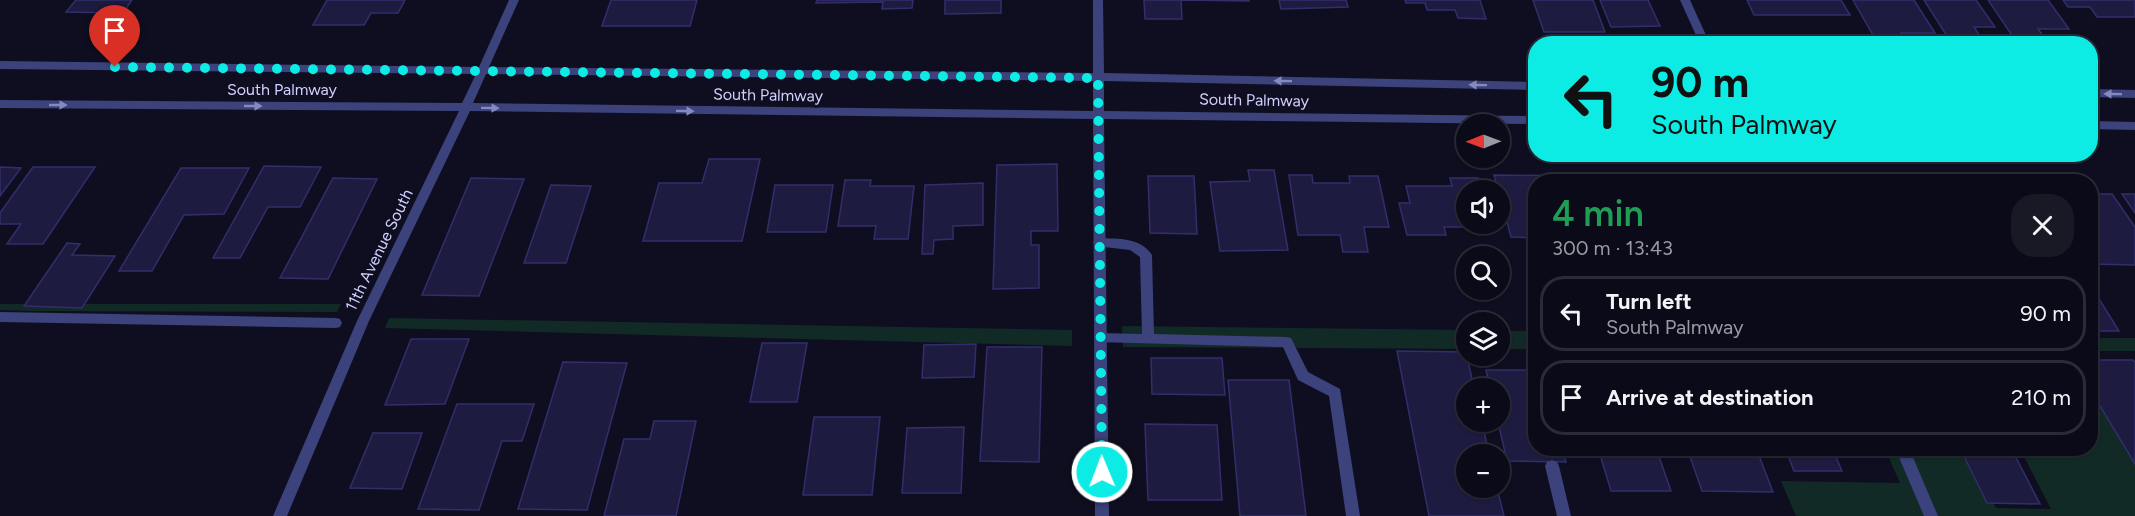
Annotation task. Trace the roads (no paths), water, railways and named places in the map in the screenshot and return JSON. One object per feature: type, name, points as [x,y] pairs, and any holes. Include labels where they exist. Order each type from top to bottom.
[{"type":"street","name":"11th Avenue South","points":[[280,516],[363,321],[466,107],[514,0]]},
{"type":"street","points":[[1098,0],[1102,516]]},
{"type":"street","points":[[1685,0],[1701,36]]},
{"type":"street","name":"South Palmway","points":[[0,65],[1098,78],[1528,86]]},
{"type":"street","points":[[2098,93],[2135,94]]},
{"type":"street","name":"South Palmway","points":[[0,104],[466,107],[1528,120]]},
{"type":"street","points":[[2098,125],[2135,126]]},
{"type":"street","points":[[1099,243],[1132,245],[1146,255],[1148,339]]},
{"type":"street","points":[[0,317],[336,323]]},
{"type":"street","points":[[1100,338],[1287,342],[1304,376],[1335,393],[1353,516]]},
{"type":"street","points":[[1905,456],[1931,516]]},
{"type":"street","points":[[1552,466],[1564,516]]}]
